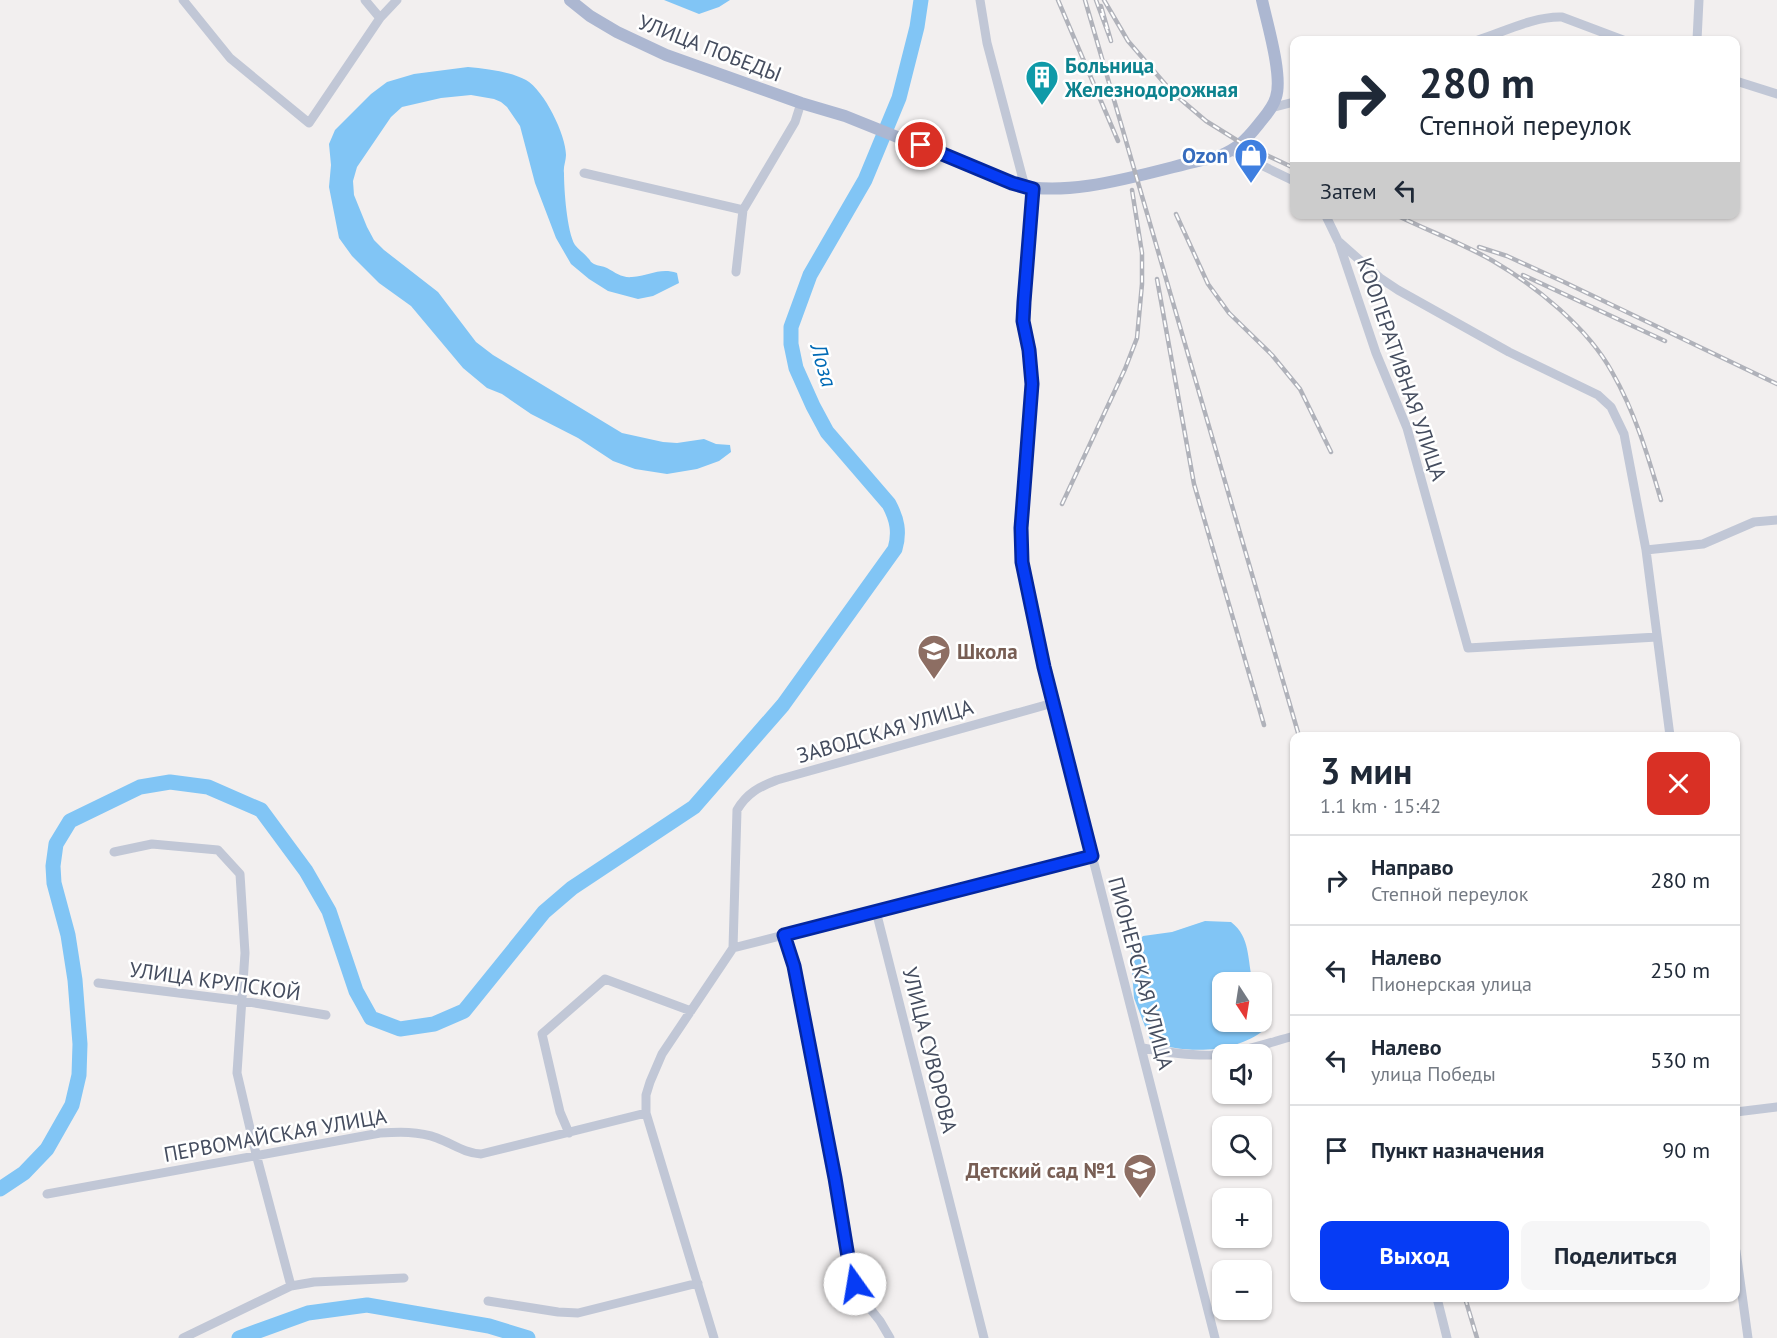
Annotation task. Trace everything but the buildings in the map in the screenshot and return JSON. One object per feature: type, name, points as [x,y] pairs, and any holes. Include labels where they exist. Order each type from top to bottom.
[{"type":"main road","name":"УЛИЦА ПОБЕДЫ","points":[[570,0],[590,16],[633,41],[666,55],[801,103],[845,116],[1029,188]]},
{"type":"main road","points":[[1029,188],[1048,190],[1096,183],[1232,151],[1243,144],[1276,98],[1277,81],[1262,0]]},
{"type":"street","points":[[183,0],[230,58],[309,123],[380,18],[397,0]]},
{"type":"street","points":[[365,0],[380,18]]},
{"type":"street","name":"ПИОНЕРСКАЯ УЛИЦА","points":[[980,0],[996,77],[1029,188],[1023,312],[1031,367],[1032,401],[1022,509],[1022,562],[1053,703],[1143,1048],[1215,1338]]},
{"type":"street","points":[[1697,36],[1699,0]]},
{"type":"street","points":[[1490,36],[1543,19],[1563,16],[1613,36]]},
{"type":"street","points":[[1740,82],[1777,94]]},
{"type":"street","points":[[736,272],[743,210],[795,122],[801,103]]},
{"type":"street","points":[[1271,108],[1290,103]]},
{"type":"street","points":[[1232,151],[1290,179]]},
{"type":"street","points":[[584,172],[743,210]]},
{"type":"street","name":"КООПЕРАТИВНАЯ УЛИЦА","points":[[1327,219],[1338,241],[1376,353],[1407,428],[1468,648],[1657,637]]},
{"type":"street","points":[[1338,241],[1380,278],[1398,290],[1509,352],[1587,389],[1605,401],[1615,415],[1624,435],[1646,550],[1669,732]]},
{"type":"street","points":[[1646,550],[1703,544],[1726,532],[1754,522],[1777,520]]},
{"type":"street","name":"ЗАВОДСКАЯ УЛИЦА","points":[[733,948],[737,810],[744,798],[758,787],[1053,703]]},
{"type":"street","points":[[114,852],[152,844],[218,850],[240,874],[245,953],[237,1073],[291,1286]]},
{"type":"street","points":[[714,1338],[646,1113],[646,1095],[662,1054],[733,948],[1092,856]]},
{"type":"street","name":"УЛИЦА СУВОРОВА","points":[[876,911],[984,1338]]},
{"type":"street","points":[[784,935],[797,978],[850,1269],[860,1296],[890,1338]]},
{"type":"street","points":[[569,1133],[560,1112],[542,1034],[605,979],[691,1011]]},
{"type":"street","name":"УЛИЦА КРУПСКОЙ","points":[[98,983],[243,1001],[326,1015]]},
{"type":"street","points":[[1143,1048],[1213,1055],[1290,1037]]},
{"type":"street","points":[[1740,1112],[1777,1107]]},
{"type":"street","name":"ПЕРВОМАЙСКАЯ УЛИЦА","points":[[46,1194],[380,1133],[398,1132],[435,1137],[469,1154],[481,1154],[646,1113]]},
{"type":"street","points":[[183,1338],[291,1286],[314,1282],[404,1278]]},
{"type":"street","points":[[1740,1280],[1748,1338]]},
{"type":"street","points":[[488,1301],[578,1313],[698,1283]]},
{"type":"street","points":[[1438,1302],[1447,1338]]},
{"type":"water","points":[[664,0],[730,0],[719,7],[699,14]]},
{"type":"water","points":[[468,67],[512,74],[526,80],[547,103],[565,146],[566,210],[572,239],[591,262],[625,277],[671,271],[677,273],[679,283],[653,296],[638,299],[608,291],[571,264],[556,238],[535,183],[520,126],[501,102],[471,95],[441,98],[402,107],[391,117],[357,167],[353,181],[354,195],[374,240],[438,292],[476,342],[493,355],[622,433],[663,442],[677,443],[704,439],[716,444],[730,445],[731,452],[719,461],[697,469],[667,474],[635,469],[613,461],[578,438],[531,414],[502,394],[487,388],[463,368],[411,306],[379,283],[352,256],[339,238],[329,187],[331,165],[329,144],[335,130],[371,94],[387,82],[414,74]]},
{"type":"water","points":[[1205,921],[1231,922],[1237,928],[1245,942],[1251,972],[1212,972],[1212,1032],[1260,1032],[1236,1044],[1212,1044],[1210,1049],[1179,1049],[1151,1042],[1134,998],[1132,947],[1143,936],[1172,932]]},
{"type":"waterway","name":"Лоза","points":[[0,1189],[24,1173],[47,1149],[72,1105],[79,1075],[80,1044],[75,980],[68,935],[54,883],[53,866],[56,844],[70,821],[140,787],[170,782],[208,787],[261,810],[306,871],[329,911],[356,991],[371,1018],[400,1029],[434,1024],[464,1011],[544,912],[572,888],[694,807],[783,705],[895,549],[897,543],[897,526],[889,504],[827,432],[813,406],[796,368],[791,344],[791,327],[810,275],[865,180],[899,98],[917,27],[921,0]]},
{"type":"waterway","points":[[239,1338],[308,1313],[367,1305],[489,1326],[528,1338]]},
{"type":"railway","points":[[1058,0],[1118,141]]},
{"type":"railway","points":[[1085,0],[1298,732]]},
{"type":"railway","points":[[1096,0],[1111,41],[1101,6]]},
{"type":"railway","points":[[1104,0],[1128,41],[1172,92],[1206,121],[1243,144],[1290,166]]},
{"type":"railway","points":[[1062,504],[1125,369],[1137,338],[1142,284],[1142,253],[1132,190]]},
{"type":"railway","points":[[1176,214],[1208,284],[1229,313],[1272,355],[1300,389],[1331,452]]},
{"type":"railway","points":[[1405,219],[1493,261],[1560,309],[1575,324],[1602,356],[1628,403],[1661,500]]},
{"type":"railway","points":[[1479,247],[1507,256],[1564,282],[1777,384]]},
{"type":"railway","points":[[1523,275],[1665,341]]},
{"type":"railway","points":[[1157,279],[1194,484],[1264,725]]},
{"type":"railway","points":[[1466,1302],[1477,1338]]},
{"type":"place","name":"Больница Железнодорожная","points":[[1042,106]]},
{"type":"place","name":"Ozon","points":[[1251,184]]},
{"type":"place","name":"Школа","points":[[934,680]]},
{"type":"place","name":"Детский сад №1","points":[[1140,1199]]},
{"type":"route","points":[[855,1284],[850,1269],[794,966],[784,935],[1092,856],[1044,667],[1022,562],[1023,489],[1032,401],[1031,367],[1023,321],[1033,189],[1012,183],[921,145]]}]
